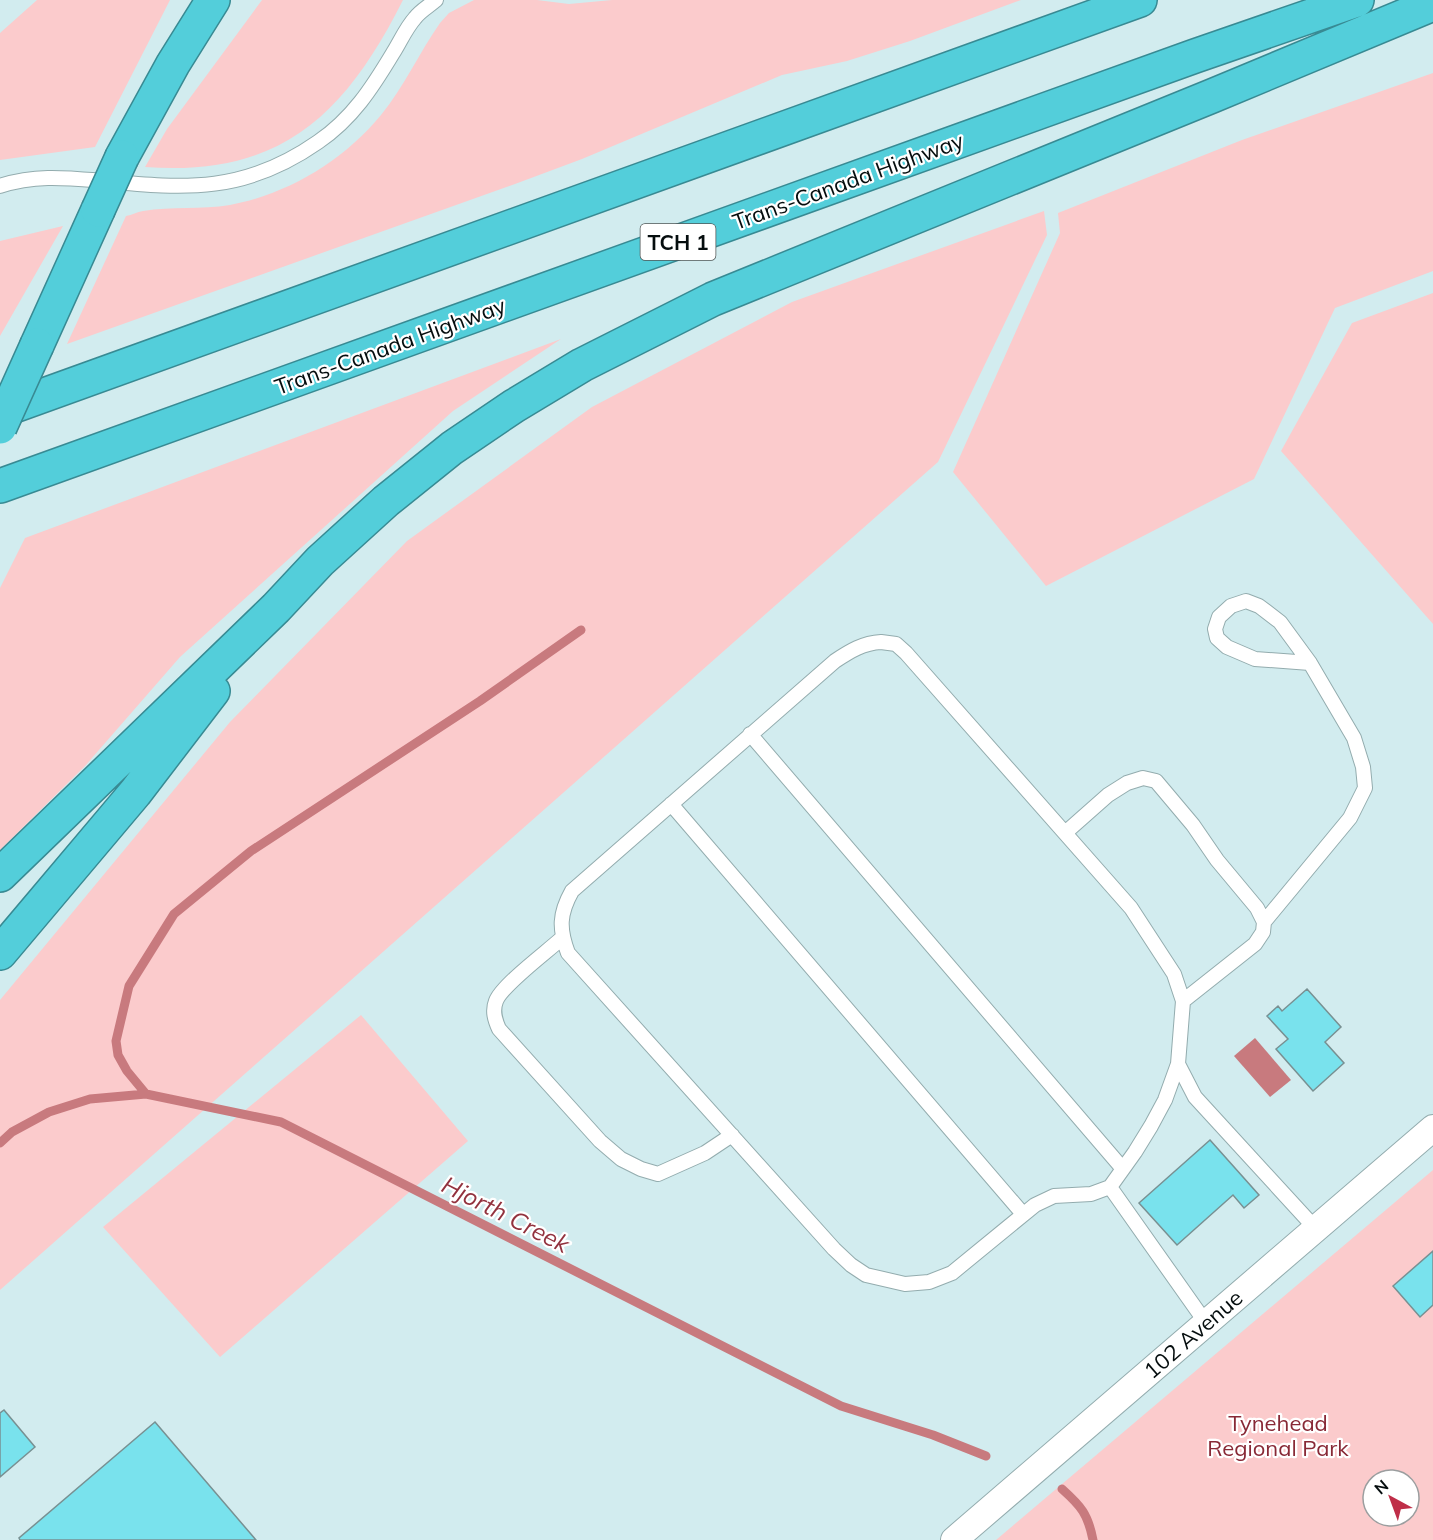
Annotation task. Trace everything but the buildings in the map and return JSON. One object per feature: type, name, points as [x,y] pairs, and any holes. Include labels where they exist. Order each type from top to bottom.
[{"type":"highway","points":[[0,427],[122,157],[172,64],[213,0]]},
{"type":"highway","points":[[0,411],[1140,0]]},
{"type":"highway","name":"Trans-Canada Highway","points":[[0,486],[1195,56],[1357,0]]},
{"type":"highway","points":[[0,874],[276,608],[320,561],[386,501],[452,448],[514,406],[582,365],[713,299],[1433,4]]},
{"type":"highway","points":[[0,953],[135,793],[276,608]]},
{"type":"street","name":"102 Avenue","points":[[954,1540],[1433,1128]]},
{"type":"lane","points":[[415,18],[418,0]]},
{"type":"lane","points":[[0,186],[18,180],[51,176],[169,187],[207,186],[245,178],[285,161],[309,148],[343,123],[375,84],[415,18],[436,0]]},
{"type":"lane","points":[[1264,921],[1350,818],[1365,788],[1363,767],[1354,738],[1310,663],[1280,622],[1259,606],[1246,602],[1231,606],[1219,617],[1215,629],[1217,638],[1227,647],[1255,660],[1310,663]]},
{"type":"lane","points":[[868,643],[896,644],[1131,908],[1174,975],[1184,1001],[1178,1064],[1165,1100],[1123,1170],[1110,1187],[1091,1194],[1053,1196],[1035,1205],[952,1273],[929,1282],[905,1284],[867,1275],[851,1265],[834,1249],[568,953],[562,938],[561,914],[572,891],[750,734],[817,676],[852,650],[868,643]]},
{"type":"lane","points":[[750,734],[1123,1170]]},
{"type":"lane","points":[[1065,833],[1108,795],[1126,783],[1143,778],[1156,781],[1257,908],[1264,921],[1263,932],[1256,944],[1184,1001]]},
{"type":"lane","points":[[671,804],[1023,1215]]},
{"type":"lane","points":[[562,938],[510,983],[496,1000],[494,1015],[499,1029],[600,1141],[621,1159],[641,1169],[658,1173],[705,1153],[732,1135]]},
{"type":"lane","points":[[1178,1064],[1195,1097],[1316,1229]]},
{"type":"lane","points":[[1110,1187],[1206,1323]]},
{"type":"green space","points":[[37,0],[170,0],[95,147],[0,160],[0,33]]},
{"type":"green space","points":[[262,0],[403,0],[381,41],[357,76],[332,106],[303,130],[271,149],[235,161],[193,167],[145,167],[167,129]]},
{"type":"green space","points":[[474,0],[537,0],[569,4],[612,0],[1021,0],[910,41],[847,61],[782,75],[582,159],[67,344],[126,216],[141,211],[230,205],[252,200],[273,193],[313,173],[332,161],[366,132],[397,93],[440,23],[449,13]]},
{"type":"green space","points":[[1433,73],[1433,271],[1335,308],[1254,479],[1046,586],[953,472],[1060,233],[1058,213],[1242,140]]},
{"type":"green space","points":[[1044,211],[1047,235],[938,462],[0,1290],[0,1000],[230,722],[407,541],[592,407],[792,302]]},
{"type":"green space","points":[[63,226],[0,336],[0,241]]},
{"type":"green space","points":[[1433,293],[1433,624],[1281,451],[1352,323]]},
{"type":"green space","points":[[561,339],[453,411],[180,657],[85,766],[0,850],[0,588],[25,538]]},
{"type":"green space","points":[[361,1015],[468,1141],[220,1357],[103,1227]]},
{"type":"green space","name":"Tynehead Regional Park","points":[[1433,1170],[1433,1540],[996,1540]]},
{"type":"shaded area","points":[[1255,1038],[1291,1080],[1270,1097],[1234,1056]]},
{"type":"waterway","points":[[146,1094],[127,1071],[118,1055],[116,1041],[129,986],[174,914],[251,851],[480,701],[581,630]]},
{"type":"waterway","name":"Hjorth Creek","points":[[0,1143],[12,1132],[49,1112],[90,1099],[146,1094],[281,1122],[841,1406],[933,1435],[986,1456]]},
{"type":"waterway","name":"Hjorth Creek","points":[[1062,1489],[1083,1511],[1093,1540]]}]
